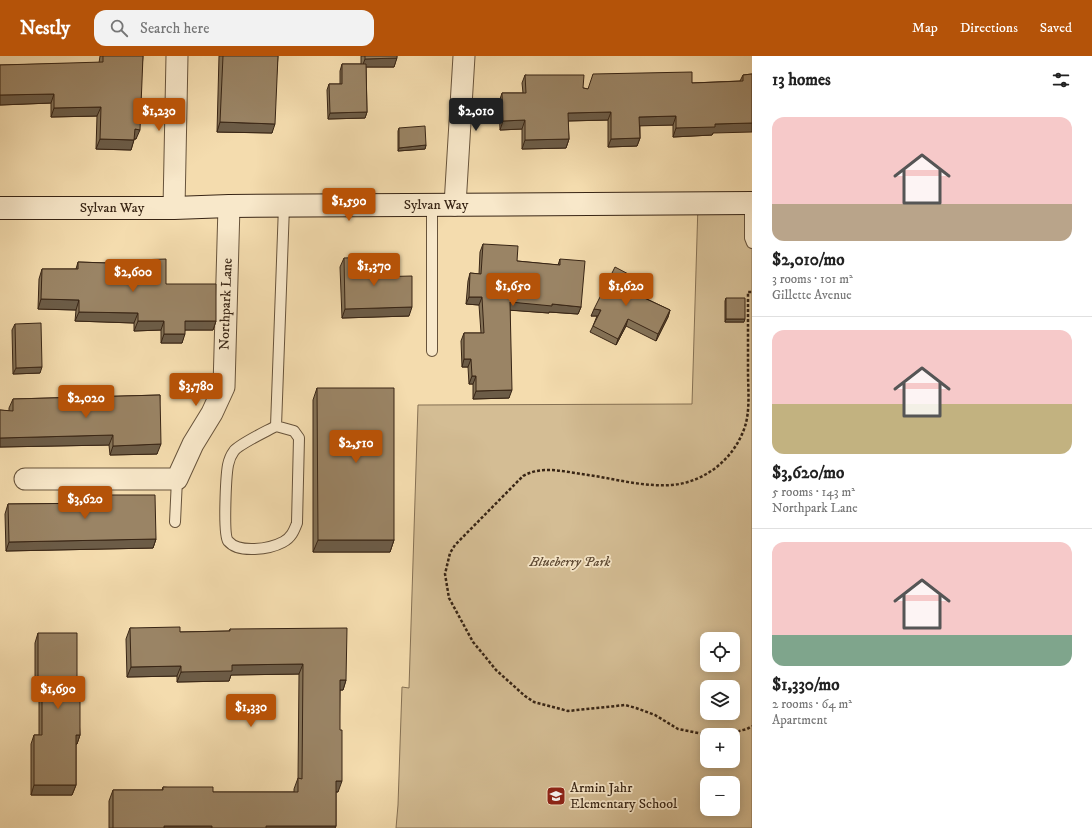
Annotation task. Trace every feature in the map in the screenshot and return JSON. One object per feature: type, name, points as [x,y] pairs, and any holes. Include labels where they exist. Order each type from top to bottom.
[{"type":"main road","name":"Sylvan Way","points":[[0,208],[751,203]]},
{"type":"street","points":[[174,208],[177,56]]},
{"type":"street","points":[[455,205],[464,56]]},
{"type":"street","name":"Northpark Lane","points":[[177,479],[193,444],[212,413],[224,387],[229,206]]},
{"type":"street","points":[[25,479],[177,479]]},
{"type":"lane","points":[[751,203],[750,238],[752,243]]},
{"type":"lane","points":[[432,205],[432,351]]},
{"type":"lane","points":[[276,426],[284,206]]},
{"type":"lane","points":[[276,426],[294,431],[299,438],[296,528],[294,533],[284,542],[272,547],[251,549],[237,548],[228,540],[225,531],[226,482],[230,457],[235,449],[276,426]]},
{"type":"lane","points":[[175,522],[177,479]]},
{"type":"path","points":[[700,733],[678,729],[655,715],[625,705],[568,711],[534,702],[496,670],[473,642],[449,598],[445,574],[450,553],[455,545],[523,476],[531,471],[559,471],[638,484],[673,485],[688,482],[714,470],[734,448],[740,438],[746,420],[748,395],[748,292],[752,292]]},
{"type":"path","points":[[740,731],[752,726]]},
{"type":"green space","name":"Blueberry Park","points":[[752,203],[752,828],[396,828],[402,687],[409,688],[418,405],[692,404],[698,204]]},
{"type":"building","points":[[103,56],[143,56],[140,130],[135,129],[134,140],[100,139],[101,107],[54,108],[54,94],[0,95],[0,65],[103,62]]},
{"type":"building","points":[[223,56],[278,56],[275,124],[220,122]]},
{"type":"building","points":[[365,56],[397,56],[397,58],[365,59]]},
{"type":"building","points":[[342,64],[366,64],[367,112],[330,113],[329,84],[342,84]]},
{"type":"building","points":[[692,72],[692,83],[743,81],[743,75],[752,74],[752,123],[715,124],[715,127],[676,128],[676,116],[639,117],[640,138],[611,139],[611,112],[568,113],[569,139],[525,140],[525,120],[503,121],[502,93],[526,93],[525,75],[584,75],[583,88],[588,89],[593,74]]},
{"type":"building","points":[[425,126],[426,145],[399,148],[399,128]]},
{"type":"building","points":[[483,244],[518,246],[517,261],[560,265],[560,259],[585,261],[581,307],[510,302],[512,390],[476,391],[476,376],[472,376],[471,359],[464,359],[464,333],[484,333],[482,297],[469,297],[470,273],[481,274]]},
{"type":"building","points":[[371,257],[371,277],[412,276],[412,307],[345,309],[344,258]]},
{"type":"building","points":[[166,259],[166,284],[216,284],[216,321],[185,321],[185,334],[164,334],[164,321],[138,321],[138,313],[79,312],[79,300],[41,299],[42,269],[78,269],[78,262],[137,264],[137,260]]},
{"type":"building","points":[[615,267],[634,277],[627,290],[670,310],[658,334],[628,319],[618,339],[593,326],[601,310],[594,309]]},
{"type":"building","points":[[726,298],[745,298],[745,319],[726,319]]},
{"type":"building","points":[[41,323],[42,367],[16,368],[15,324]]},
{"type":"building","points":[[317,388],[394,388],[394,540],[318,540]]},
{"type":"building","points":[[160,395],[161,444],[113,446],[113,435],[0,438],[0,410],[13,411],[13,399]]},
{"type":"building","points":[[109,495],[155,495],[156,539],[9,542],[8,504],[109,503]]},
{"type":"building","points":[[180,627],[180,632],[230,631],[230,629],[347,628],[346,680],[340,680],[342,781],[336,781],[336,826],[212,828],[212,826],[164,826],[164,828],[113,828],[113,790],[163,790],[163,787],[213,787],[213,792],[298,792],[298,778],[302,779],[303,664],[232,665],[232,671],[181,672],[181,666],[131,667],[130,628]]},
{"type":"building","points":[[38,633],[77,633],[77,687],[80,687],[80,735],[76,735],[76,785],[34,785],[34,735],[42,735],[42,687],[38,687]]},
{"type":"place","name":"Armin Jahr Elementary School","points":[[556,796]]}]
